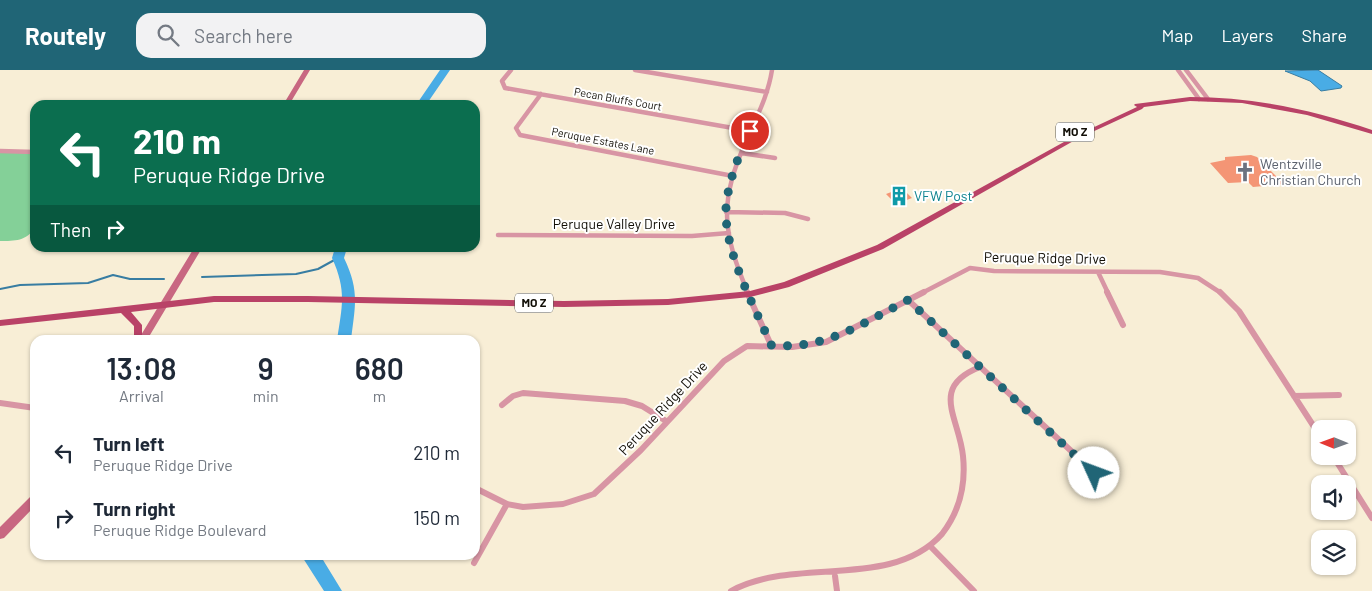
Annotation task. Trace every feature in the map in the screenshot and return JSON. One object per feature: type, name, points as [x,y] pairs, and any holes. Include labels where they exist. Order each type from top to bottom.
[{"type":"main road","points":[[289,100],[307,70]]},
{"type":"main road","name":"MO Z","points":[[0,323],[214,299],[626,304],[696,300],[750,294],[786,285],[880,247],[1075,138],[1140,108],[1142,105],[1161,101],[1199,98],[1273,106],[1372,132]]},
{"type":"main road","points":[[145,335],[196,252]]},
{"type":"main road","points":[[123,309],[138,325],[138,335]]},
{"type":"main road","points":[[0,534],[30,504]]},
{"type":"street","name":"Pecan Bluffs Court","points":[[511,70],[502,81],[505,88],[750,131]]},
{"type":"street","points":[[636,70],[767,92]]},
{"type":"street","points":[[668,75],[670,70]]},
{"type":"street","points":[[771,345],[737,263],[726,212],[732,176],[767,92],[772,70]]},
{"type":"street","points":[[1178,70],[1199,98]]},
{"type":"street","points":[[1186,70],[1208,99]]},
{"type":"street","name":"Peruque Estates Lane","points":[[541,94],[516,128],[520,135],[732,176]]},
{"type":"street","points":[[0,151],[30,152]]},
{"type":"street","points":[[741,153],[775,158]]},
{"type":"street","points":[[726,212],[785,213],[808,219]]},
{"type":"street","name":"Peruque Valley Drive","points":[[498,235],[692,236],[729,233]]},
{"type":"street","name":"Peruque Ridge Drive","points":[[480,490],[507,504],[523,507],[564,504],[594,494],[641,450],[724,361],[747,346],[771,345],[792,348],[826,342],[970,268],[994,271],[1160,272],[1198,278],[1219,291],[1239,311],[1311,422]]},
{"type":"street","points":[[1098,272],[1123,325]]},
{"type":"street","points":[[908,300],[1094,473]]},
{"type":"street","points":[[732,591],[742,584],[760,580],[835,576],[897,564],[930,547],[941,534],[958,506],[963,487],[963,456],[960,437],[948,403],[953,384],[961,376],[980,367]]},
{"type":"street","points":[[502,405],[512,396],[523,394],[607,400],[642,406],[666,421]]},
{"type":"street","points":[[1294,396],[1339,395]]},
{"type":"street","points":[[0,402],[30,407]]},
{"type":"street","points":[[1339,465],[1372,518]]},
{"type":"street","points":[[480,552],[507,504]]},
{"type":"street","points":[[930,547],[974,591]]},
{"type":"street","points":[[835,576],[837,591]]},
{"type":"green space","points":[[0,152],[30,153],[30,234],[24,238],[0,241]]},
{"type":"water","points":[[1318,70],[1342,86],[1341,88],[1321,91],[1310,81],[1285,71]]},
{"type":"building","name":"Wentzville Christian Church","points":[[1251,155],[1257,157],[1284,184],[1253,187],[1248,182],[1228,183],[1210,163],[1225,160],[1225,157]]},
{"type":"building","name":"VFW Post","points":[[894,191],[897,194],[905,191],[912,198],[896,204],[886,194]]},
{"type":"waterway","points":[[424,100],[445,70]]},
{"type":"waterway","points":[[340,252],[338,258],[346,275],[350,296],[345,335]]},
{"type":"waterway","points":[[202,277],[296,274],[318,269],[338,258]]},
{"type":"waterway","points":[[0,289],[20,285],[88,283],[113,275],[130,279],[164,279]]},
{"type":"waterway","points":[[313,560],[333,591]]},
{"type":"place","name":"Wentzville Christian Church","points":[[1245,172]]},
{"type":"place","name":"VFW Post","points":[[899,196]]},
{"type":"route","points":[[750,131],[730,185],[726,220],[737,263],[771,345],[792,348],[826,342],[908,300],[1094,473]]}]
